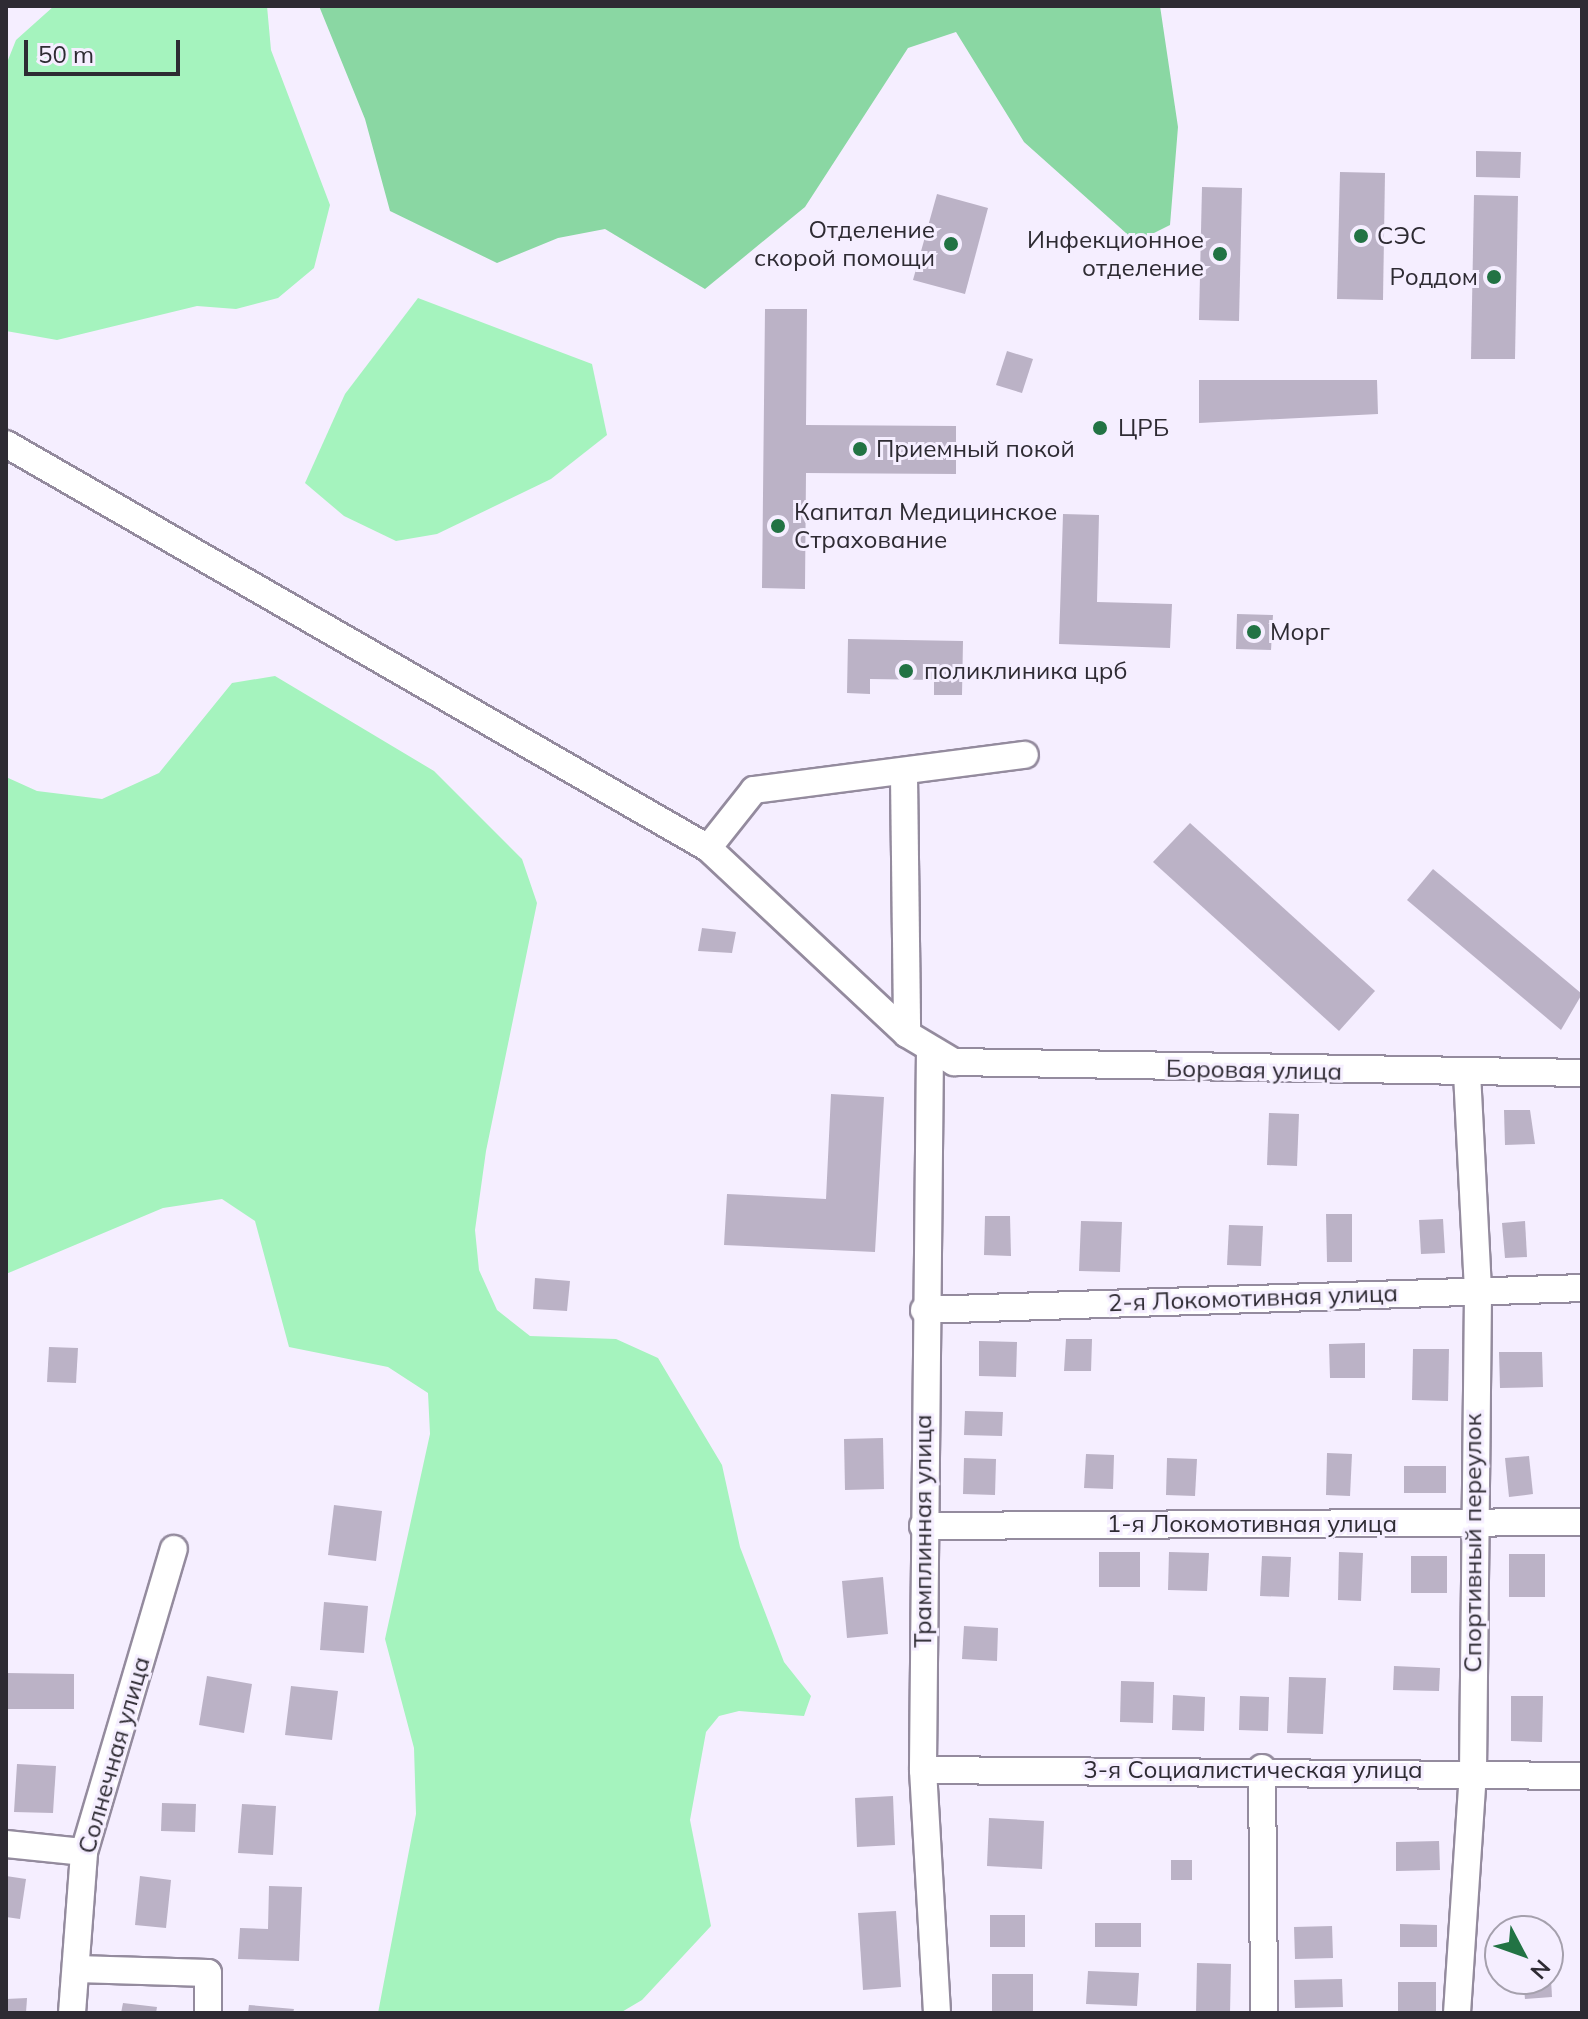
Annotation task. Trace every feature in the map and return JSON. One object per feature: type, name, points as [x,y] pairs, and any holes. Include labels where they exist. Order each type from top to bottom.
[{"type":"street","name":"Боровая улица","points":[[6,444],[708,848],[907,1034],[930,1049],[984,1067],[1582,1073]]},
{"type":"street","points":[[708,848],[754,790],[904,776],[1025,755]]},
{"type":"street","points":[[904,776],[907,1034]]},
{"type":"street","name":"Трамплинная улица","points":[[930,1049],[924,1310],[923,1770],[937,2013]]},
{"type":"street","name":"Спортивный переулок","points":[[1457,2013],[1473,1772],[1471,1523],[1478,1290],[1467,1073]]},
{"type":"street","name":"2-я Локомотивная улица","points":[[924,1310],[1582,1288]]},
{"type":"street","name":"1-я Локомотивная улица","points":[[923,1526],[1582,1522]]},
{"type":"street","name":"Солнечная улица","points":[[72,2013],[84,1852],[174,1549]]},
{"type":"street","points":[[1262,1768],[1264,2013]]},
{"type":"street","name":"3-я Социалистическая улица","points":[[923,1770],[1262,1768],[1582,1776]]},
{"type":"street","points":[[6,1844],[84,1852]]},
{"type":"street","points":[[77,1969],[208,1973],[208,2013]]},
{"type":"green space","points":[[54,6],[267,6],[271,50],[330,205],[314,268],[278,298],[236,309],[197,306],[57,340],[6,331],[6,65],[16,40]]},
{"type":"green space","points":[[319,6],[1160,6],[1178,127],[1170,225],[1136,242],[1024,142],[956,32],[908,48],[805,207],[705,289],[605,229],[558,238],[497,263],[390,211],[365,119]]},
{"type":"green space","points":[[418,298],[592,364],[607,435],[551,479],[437,534],[396,541],[344,516],[305,483],[345,394]]},
{"type":"green space","points":[[275,676],[434,771],[522,859],[537,903],[486,1151],[475,1230],[479,1270],[497,1310],[530,1336],[616,1339],[658,1358],[722,1465],[740,1547],[784,1662],[811,1696],[804,1716],[739,1711],[719,1716],[706,1732],[690,1820],[711,1926],[642,2000],[620,2013],[378,2013],[416,1814],[414,1748],[385,1639],[430,1434],[428,1393],[388,1367],[289,1347],[255,1221],[222,1199],[163,1208],[6,1274],[6,777],[37,791],[102,799],[159,773],[232,683]]},
{"type":"building","points":[[1476,151],[1521,152],[1520,178],[1476,177]]},
{"type":"building","name":"СЭС","points":[[1340,172],[1385,173],[1383,300],[1337,299]]},
{"type":"building","name":"Инфекционное отделение","points":[[1202,187],[1242,188],[1239,321],[1199,320]]},
{"type":"building","name":"Отделение скорой помощи","points":[[937,194],[988,208],[965,294],[913,280]]},
{"type":"building","name":"Роддом","points":[[1474,195],[1518,196],[1515,359],[1471,359]]},
{"type":"building","name":"Приемный покой","points":[[765,309],[807,309],[806,425],[956,426],[956,474],[806,473],[805,589],[762,588]]},
{"type":"building","points":[[1007,351],[1033,359],[1022,393],[996,385]]},
{"type":"building","points":[[1199,380],[1377,380],[1378,414],[1199,423]]},
{"type":"building","points":[[1063,514],[1099,515],[1097,602],[1172,604],[1170,648],[1059,644]]},
{"type":"building","name":"Морг","points":[[1237,614],[1273,615],[1271,650],[1236,649]]},
{"type":"building","name":"поликлиника црб","points":[[848,639],[963,641],[962,695],[934,695],[934,680],[870,679],[870,694],[847,693]]},
{"type":"building","points":[[1190,823],[1375,991],[1339,1031],[1153,862]]},
{"type":"building","points":[[1433,869],[1582,994],[1561,1030],[1407,900]]},
{"type":"building","points":[[702,928],[736,932],[732,953],[698,951]]},
{"type":"building","points":[[831,1094],[884,1097],[875,1252],[724,1245],[727,1194],[826,1199]]},
{"type":"building","points":[[1504,1110],[1530,1110],[1535,1144],[1505,1145]]},
{"type":"building","points":[[1269,1113],[1299,1114],[1297,1166],[1267,1165]]},
{"type":"building","points":[[1326,1214],[1352,1214],[1352,1262],[1327,1262]]},
{"type":"building","points":[[985,1216],[1010,1216],[1011,1256],[984,1255]]},
{"type":"building","points":[[1443,1219],[1445,1253],[1421,1254],[1419,1220]]},
{"type":"building","points":[[1081,1221],[1122,1222],[1120,1272],[1079,1271]]},
{"type":"building","points":[[1525,1221],[1527,1257],[1505,1258],[1502,1223]]},
{"type":"building","points":[[1229,1225],[1263,1226],[1261,1266],[1227,1265]]},
{"type":"building","points":[[535,1278],[570,1281],[567,1311],[533,1309]]},
{"type":"building","points":[[1066,1339],[1092,1339],[1091,1371],[1064,1371]]},
{"type":"building","points":[[979,1341],[1017,1342],[1016,1377],[979,1376]]},
{"type":"building","points":[[1365,1343],[1365,1378],[1330,1378],[1329,1344]]},
{"type":"building","points":[[49,1347],[78,1348],[76,1383],[47,1382]]},
{"type":"building","points":[[1413,1349],[1449,1349],[1448,1401],[1412,1400]]},
{"type":"building","points":[[1499,1352],[1542,1352],[1543,1387],[1500,1388]]},
{"type":"building","points":[[965,1411],[1003,1412],[1002,1436],[964,1435]]},
{"type":"building","points":[[883,1438],[884,1489],[845,1490],[844,1439]]},
{"type":"building","points":[[1327,1453],[1352,1454],[1350,1496],[1326,1495]]},
{"type":"building","points":[[1086,1454],[1114,1455],[1113,1489],[1084,1488]]},
{"type":"building","points":[[1529,1456],[1533,1494],[1509,1497],[1505,1458]]},
{"type":"building","points":[[964,1458],[996,1459],[995,1495],[963,1494]]},
{"type":"building","points":[[1167,1458],[1197,1459],[1195,1496],[1166,1495]]},
{"type":"building","points":[[1404,1466],[1446,1466],[1446,1493],[1404,1493]]},
{"type":"building","points":[[334,1505],[382,1511],[376,1561],[328,1555]]},
{"type":"building","points":[[1099,1552],[1140,1552],[1140,1587],[1099,1587]]},
{"type":"building","points":[[1169,1552],[1209,1553],[1207,1591],[1168,1590]]},
{"type":"building","points":[[1339,1552],[1363,1553],[1361,1601],[1338,1600]]},
{"type":"building","points":[[1509,1554],[1545,1554],[1545,1597],[1509,1597]]},
{"type":"building","points":[[1262,1556],[1291,1557],[1289,1597],[1260,1596]]},
{"type":"building","points":[[1411,1556],[1447,1556],[1447,1593],[1411,1593]]},
{"type":"building","points":[[883,1577],[888,1634],[847,1638],[842,1581]]},
{"type":"building","points":[[324,1602],[368,1606],[364,1653],[320,1650]]},
{"type":"building","points":[[964,1626],[998,1628],[997,1661],[962,1659]]},
{"type":"building","points":[[1394,1666],[1440,1668],[1439,1691],[1393,1690]]},
{"type":"building","points":[[6,1673],[74,1674],[74,1709],[6,1709]]},
{"type":"building","points":[[207,1676],[252,1684],[244,1733],[199,1725]]},
{"type":"building","points":[[1289,1677],[1326,1678],[1323,1734],[1287,1733]]},
{"type":"building","points":[[1121,1681],[1154,1682],[1153,1723],[1120,1722]]},
{"type":"building","points":[[291,1686],[338,1691],[332,1740],[285,1735]]},
{"type":"building","points":[[1173,1695],[1205,1697],[1204,1731],[1172,1730]]},
{"type":"building","points":[[1240,1696],[1269,1697],[1268,1731],[1239,1730]]},
{"type":"building","points":[[1511,1696],[1543,1696],[1542,1742],[1511,1741]]},
{"type":"building","points":[[17,1764],[56,1766],[53,1813],[14,1812]]},
{"type":"building","points":[[893,1796],[895,1845],[857,1847],[855,1798]]},
{"type":"building","points":[[162,1803],[196,1804],[195,1832],[161,1831]]},
{"type":"building","points":[[242,1804],[276,1806],[273,1855],[238,1853]]},
{"type":"building","points":[[989,1818],[1044,1821],[1042,1869],[987,1866]]},
{"type":"building","points":[[1439,1841],[1440,1870],[1396,1871],[1396,1842]]},
{"type":"building","points":[[1171,1860],[1192,1860],[1192,1880],[1171,1880]]},
{"type":"building","points":[[6,1876],[26,1879],[20,1919],[6,1917]]},
{"type":"building","points":[[140,1876],[171,1880],[166,1928],[135,1925]]},
{"type":"building","points":[[269,1886],[302,1887],[299,1961],[238,1959],[240,1928],[268,1929]]},
{"type":"building","points":[[896,1911],[901,1987],[863,1990],[858,1913]]},
{"type":"building","points":[[990,1915],[1025,1915],[1025,1947],[990,1947]]},
{"type":"building","points":[[1095,1923],[1141,1923],[1141,1947],[1095,1947]]},
{"type":"building","points":[[1400,1924],[1437,1925],[1437,1947],[1400,1947]]},
{"type":"building","points":[[1332,1926],[1333,1958],[1295,1959],[1294,1927]]},
{"type":"building","points":[[1197,1963],[1231,1964],[1230,2013],[1196,2013]]},
{"type":"building","points":[[1088,1971],[1139,1973],[1137,2006],[1086,2004]]},
{"type":"building","points":[[992,1974],[1033,1974],[1033,2013],[992,2013]]},
{"type":"building","points":[[1342,1979],[1343,2007],[1295,2008],[1294,1980]]},
{"type":"building","points":[[1398,1982],[1436,1982],[1436,2013],[1398,2013]]},
{"type":"building","points":[[1525,1995],[1552,1995],[1552,1997],[1525,1999]]},
{"type":"building","points":[[27,1998],[26,2013],[6,2013],[6,1999]]},
{"type":"building","points":[[123,2003],[157,2007],[156,2013],[121,2013]]},
{"type":"building","points":[[249,2005],[294,2009],[293,2013],[248,2013]]},
{"type":"place","name":"СЭС","points":[[1361,236]]},
{"type":"place","name":"Отделение скорой помощи","points":[[951,244]]},
{"type":"place","name":"Инфекционное отделение","points":[[1220,254]]},
{"type":"place","name":"Роддом","points":[[1494,277]]},
{"type":"place","name":"ЦРБ","points":[[1100,428]]},
{"type":"place","name":"Приемный покой","points":[[860,449]]},
{"type":"place","name":"Капитал Медицинское Страхование","points":[[778,526]]},
{"type":"place","name":"Морг","points":[[1254,632]]},
{"type":"place","name":"поликлиника црб","points":[[906,671]]}]
